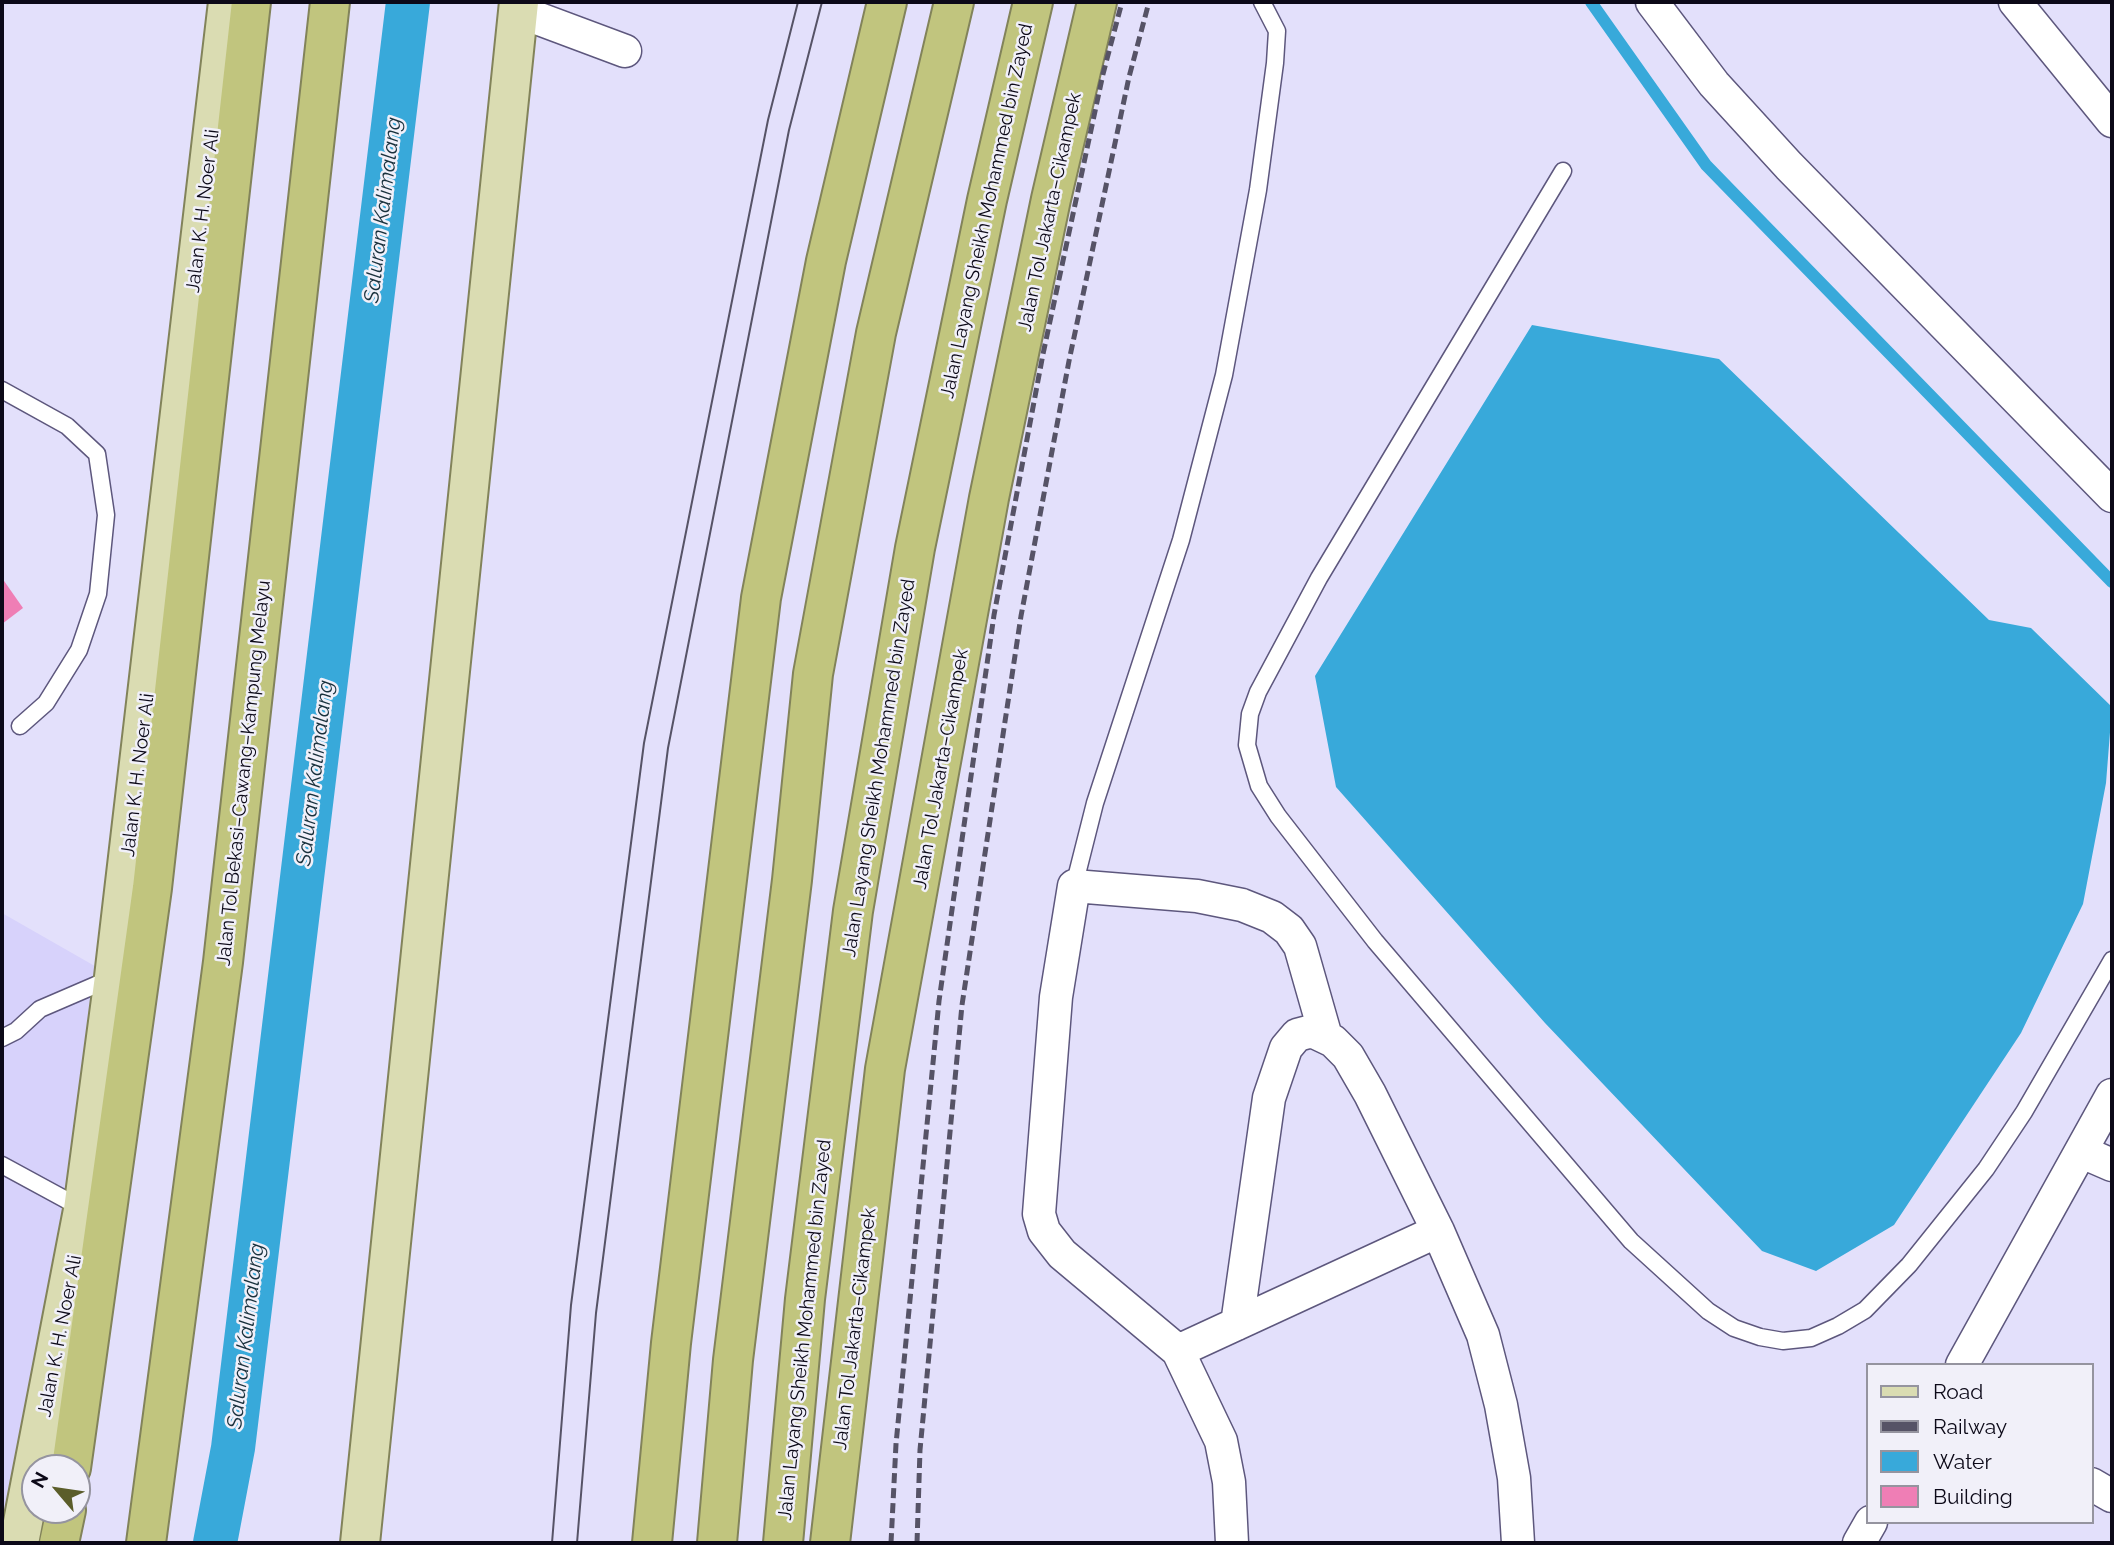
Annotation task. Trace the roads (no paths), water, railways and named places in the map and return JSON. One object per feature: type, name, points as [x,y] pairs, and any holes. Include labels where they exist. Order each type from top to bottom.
[{"type":"highway","points":[[73,1454],[152,888],[251,2]]},
{"type":"highway","name":"Jalan Tol Bekasi–Cawang–Kampung Melayu","points":[[146,1543],[223,962],[330,2]]},
{"type":"highway","points":[[652,1543],[680,1262],[761,598],[826,261],[887,2]]},
{"type":"highway","points":[[717,1543],[733,1360],[792,880],[813,674],[876,332],[954,2]]},
{"type":"highway","name":"Jalan Layang Sheikh Mohammed bin Zayed","points":[[783,1543],[805,1299],[853,911],[915,548],[987,200],[1033,2]]},
{"type":"highway","name":"Jalan Tol Jakarta–Cikampek","points":[[830,1543],[885,1069],[989,498],[1051,199],[1097,2]]},
{"type":"highway","points":[[60,1543],[63,1524]]},
{"type":"main road","name":"Jalan K. H. Noer Ali","points":[[19,1543],[83,1210],[114,977],[228,2]]},
{"type":"main road","points":[[360,1543],[518,7]]},
{"type":"street","points":[[1652,2],[1714,84],[1789,166],[2112,496]]},
{"type":"street","points":[[2015,2],[2112,121]]},
{"type":"street","points":[[518,7],[625,51]]},
{"type":"street","points":[[1232,1543],[1229,1482],[1221,1441],[1178,1350],[1062,1254],[1044,1231],[1039,1214],[1056,997],[1074,886],[1197,896],[1242,905],[1272,917],[1289,930],[1300,946],[1326,1037]]},
{"type":"street","points":[[1237,1324],[1269,1098],[1290,1040],[1302,1032],[1312,1031],[1326,1037],[1348,1056],[1365,1084],[1438,1231],[1483,1335],[1501,1405],[1514,1478],[1518,1543]]},
{"type":"street","points":[[1963,1363],[2112,1095]]},
{"type":"street","points":[[2082,1152],[2112,1165]]},
{"type":"street","points":[[1178,1350],[1438,1231]]},
{"type":"street","points":[[2093,1485],[2112,1496]]},
{"type":"street","points":[[1859,1543],[1870,1524]]},
{"type":"lane","points":[[1074,886],[1095,803],[1181,540],[1224,375],[1258,190],[1275,62],[1277,31],[1262,2]]},
{"type":"lane","points":[[1563,171],[1319,578],[1258,692],[1247,729],[1247,745],[1259,786],[1278,816],[1375,941],[1631,1241],[1708,1311],[1734,1328],[1783,1341],[1811,1338],[1865,1310],[1909,1265],[1986,1169],[2024,1112],[2112,960]]},
{"type":"lane","points":[[2,390],[67,426],[97,454],[106,515],[98,594],[79,650],[46,703],[20,726]]},
{"type":"lane","points":[[2,1038],[40,1009],[114,977]]},
{"type":"lane","points":[[2,1165],[83,1210]]},
{"type":"water","points":[[1532,325],[1719,359],[1989,620],[2031,628],[2112,707],[2106,783],[2083,904],[2021,1033],[1894,1225],[1816,1271],[1762,1251],[1545,1023],[1336,787],[1315,676]]},
{"type":"waterway","name":"Saluran Kalimalang","points":[[215,1543],[233,1448],[408,2]]},
{"type":"waterway","points":[[1591,2],[1706,165],[2112,582]]},
{"type":"tram line","points":[[552,1543],[571,1305],[644,743],[768,120],[798,2]]},
{"type":"tram line","points":[[577,1543],[596,1313],[668,748],[789,130],[822,2]]},
{"type":"railway","points":[[891,1543],[896,1444],[939,1001],[994,615],[1043,354],[1103,74],[1122,2]]},
{"type":"railway","points":[[917,1543],[920,1450],[962,1005],[1021,616],[1069,361],[1129,77],[1149,2]]}]
